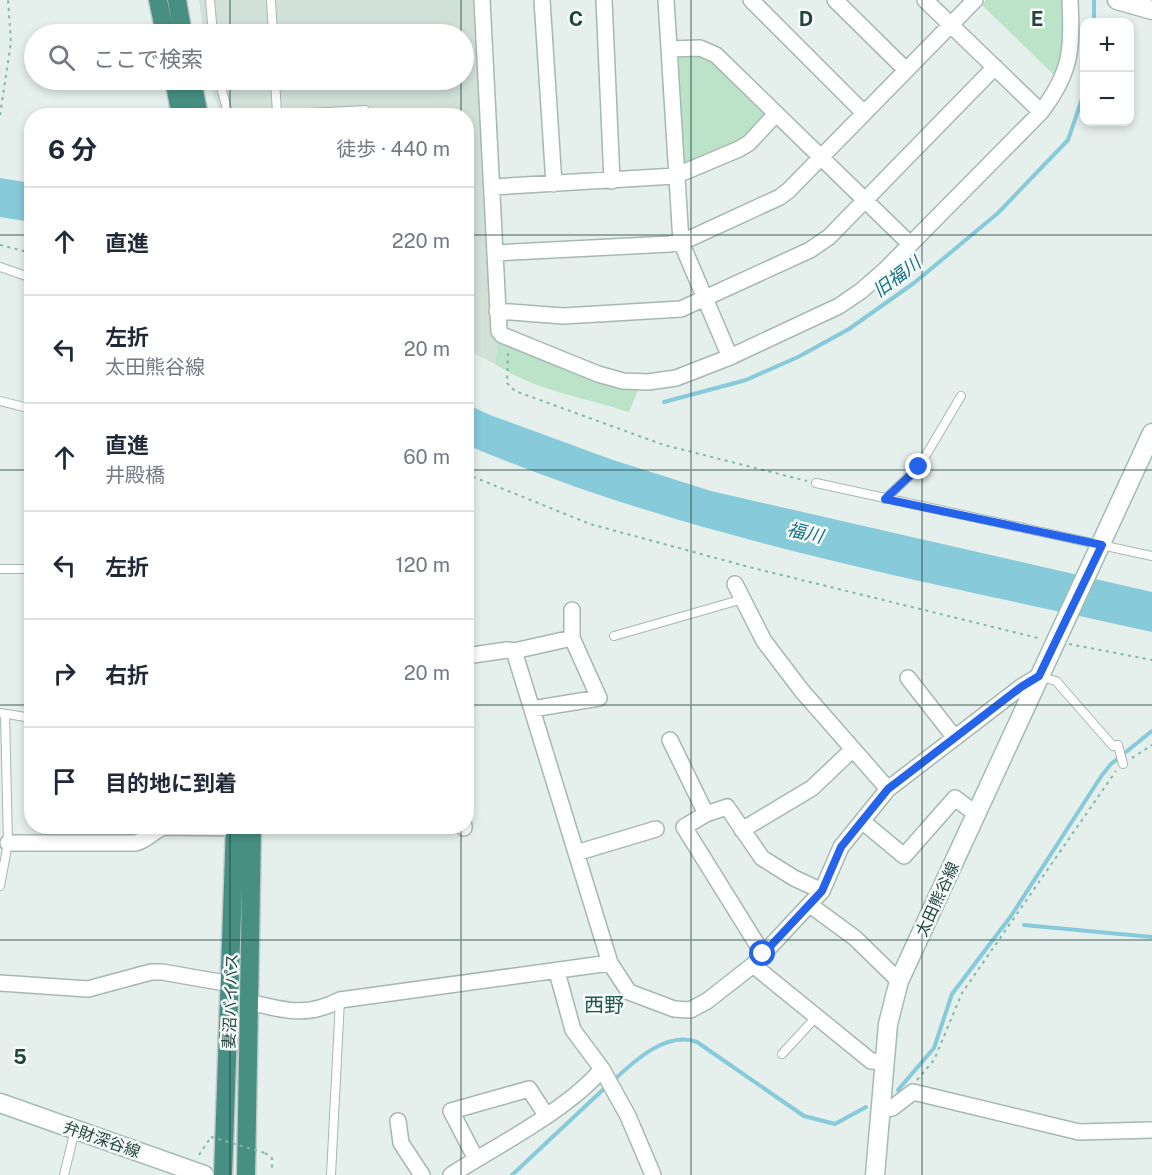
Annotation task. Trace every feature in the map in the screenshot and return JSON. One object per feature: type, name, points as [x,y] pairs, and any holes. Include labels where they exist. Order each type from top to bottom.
[{"type":"highway","points":[[158,0],[163,24]]},
{"type":"highway","points":[[177,0],[181,24]]},
{"type":"highway","points":[[176,90],[180,108]]},
{"type":"highway","points":[[194,90],[197,108]]},
{"type":"highway","name":"妻沼バイパス","points":[[241,834],[249,1002],[246,1175]]},
{"type":"highway","name":"妻沼バイパス","points":[[223,1175],[231,984],[243,854]]},
{"type":"main road","points":[[1117,0],[1152,10]]},
{"type":"main road","points":[[1101,546],[1152,433]]},
{"type":"main road","name":"太田熊谷線","points":[[875,1175],[888,1024],[900,981],[1039,676],[1053,640],[1101,546]]},
{"type":"main road","name":"弁財深谷線","points":[[0,1104],[204,1175]]},
{"type":"street","points":[[482,0],[497,325],[502,335],[612,379],[661,381],[676,378],[730,357],[839,306],[877,277],[1041,112],[1059,88],[1067,69],[1071,28],[1070,0]]},
{"type":"street","points":[[542,0],[554,184]]},
{"type":"street","points":[[604,0],[612,181]]},
{"type":"street","points":[[666,0],[675,176],[681,242],[730,357]]},
{"type":"street","points":[[751,0],[864,113]]},
{"type":"street","points":[[835,0],[906,70]]},
{"type":"street","points":[[925,0],[1041,112]]},
{"type":"street","points":[[495,253],[681,242],[780,197],[975,0]]},
{"type":"street","points":[[669,49],[706,49],[910,244]]},
{"type":"street","points":[[497,311],[563,316],[670,310],[704,300],[810,250],[829,237],[994,67]]},
{"type":"street","points":[[492,187],[675,176],[740,149],[749,143],[775,115]]},
{"type":"street","points":[[735,584],[764,641],[802,691],[888,789]]},
{"type":"street","points":[[532,709],[599,698],[573,638],[572,610]]},
{"type":"street","points":[[474,655],[514,651],[573,638]]},
{"type":"street","points":[[514,651],[610,963],[629,992],[674,1009],[690,1010],[708,1001],[758,959],[810,905],[822,891],[841,847],[888,789],[1021,687],[1039,676]]},
{"type":"street","points":[[908,678],[955,738]]},
{"type":"street","points":[[670,741],[705,814]]},
{"type":"street","points":[[742,830],[812,788],[853,750]]},
{"type":"street","points":[[862,821],[904,856],[955,798],[976,814]]},
{"type":"street","points":[[822,891],[762,858],[727,807],[705,814],[684,827],[758,959],[817,1016],[872,1061],[884,1062]]},
{"type":"street","points":[[576,853],[656,829]]},
{"type":"street","points":[[8,843],[135,843],[141,842],[151,834]]},
{"type":"street","points":[[810,905],[855,938],[900,981]]},
{"type":"street","points":[[249,1002],[293,1013],[328,1007],[340,1000],[610,963]]},
{"type":"street","points":[[0,982],[81,990],[151,972],[162,972],[231,984]]},
{"type":"street","points":[[557,972],[573,1030],[602,1069],[628,1116],[652,1175]]},
{"type":"street","points":[[451,1175],[546,1114],[591,1082],[602,1069]]},
{"type":"street","points":[[476,1159],[451,1111],[529,1089],[546,1114]]},
{"type":"street","points":[[880,1110],[892,1108],[913,1092],[1078,1132],[1152,1130]]},
{"type":"street","points":[[398,1121],[401,1143],[422,1175]]},
{"type":"lane","points":[[210,0],[212,24]]},
{"type":"lane","points":[[271,0],[272,24]]},
{"type":"lane","points":[[222,90],[227,108]]},
{"type":"lane","points":[[276,90],[277,108]]},
{"type":"lane","points":[[0,267],[24,275]]},
{"type":"lane","points":[[885,499],[919,467],[961,396]]},
{"type":"lane","points":[[0,401],[24,408]]},
{"type":"lane","points":[[816,483],[1152,556]]},
{"type":"lane","points":[[0,569],[24,569]]},
{"type":"lane","points":[[614,636],[744,599]]},
{"type":"lane","points":[[1039,676],[1056,681],[1113,746],[1118,745],[1123,764]]},
{"type":"lane","points":[[0,886],[8,843],[3,820],[3,713],[24,717]]},
{"type":"lane","points":[[331,1175],[340,1000]]},
{"type":"lane","points":[[782,1054],[817,1016]]},
{"type":"lane","points":[[64,1175],[75,1130]]},
{"type":"path","points":[[0,115],[11,42],[8,0]]},
{"type":"path","points":[[0,245],[24,251]]},
{"type":"path","points":[[509,345],[506,377],[510,388],[515,391],[664,444],[816,483]]},
{"type":"path","points":[[474,477],[590,524],[738,564],[1053,640],[1152,660]]},
{"type":"path","points":[[913,1092],[915,1083],[934,1060],[962,993],[1019,914],[1106,783],[1123,764],[1152,745]]},
{"type":"path","points":[[199,1155],[211,1137],[265,1153],[272,1158],[272,1172]]},
{"type":"shaded area","points":[[199,0],[475,0],[493,337],[498,340],[495,364],[474,354],[474,108],[219,108],[212,90],[474,90],[474,24],[203,24]]},
{"type":"green space","points":[[986,0],[1062,0],[1063,48],[1056,77],[982,5]]},
{"type":"green space","points":[[699,53],[710,57],[764,111],[766,120],[745,141],[687,167],[680,162],[676,60],[681,54]]},
{"type":"green space","points":[[498,340],[639,388],[629,412],[544,387],[511,373],[495,364]]},
{"type":"water","points":[[0,178],[24,182],[24,221],[0,217]]},
{"type":"water","name":"福川","points":[[474,408],[613,460],[711,491],[1152,592],[1152,632],[805,554],[634,506],[550,478],[474,448]]},
{"type":"waterway","name":"旧福川","points":[[1094,0],[1094,18]]},
{"type":"waterway","name":"旧福川","points":[[664,402],[746,380],[798,357],[849,329],[914,283],[998,213],[1068,140],[1080,105]]},
{"type":"waterway","points":[[898,1090],[934,1048],[952,994],[1011,916],[1102,775],[1111,764],[1152,731]]},
{"type":"waterway","points":[[1024,925],[1152,937]]},
{"type":"waterway","points":[[614,1080],[652,1049],[674,1040],[686,1040],[697,1042],[804,1116],[835,1124],[866,1107]]},
{"type":"waterway","points":[[512,1175],[608,1085]]},
{"type":"district","name":"西野","points":[[604,1005]]},
{"type":"route","points":[[763,954],[822,891],[841,847],[888,789],[1021,687],[1039,676],[1102,545],[885,499],[919,467]]}]
